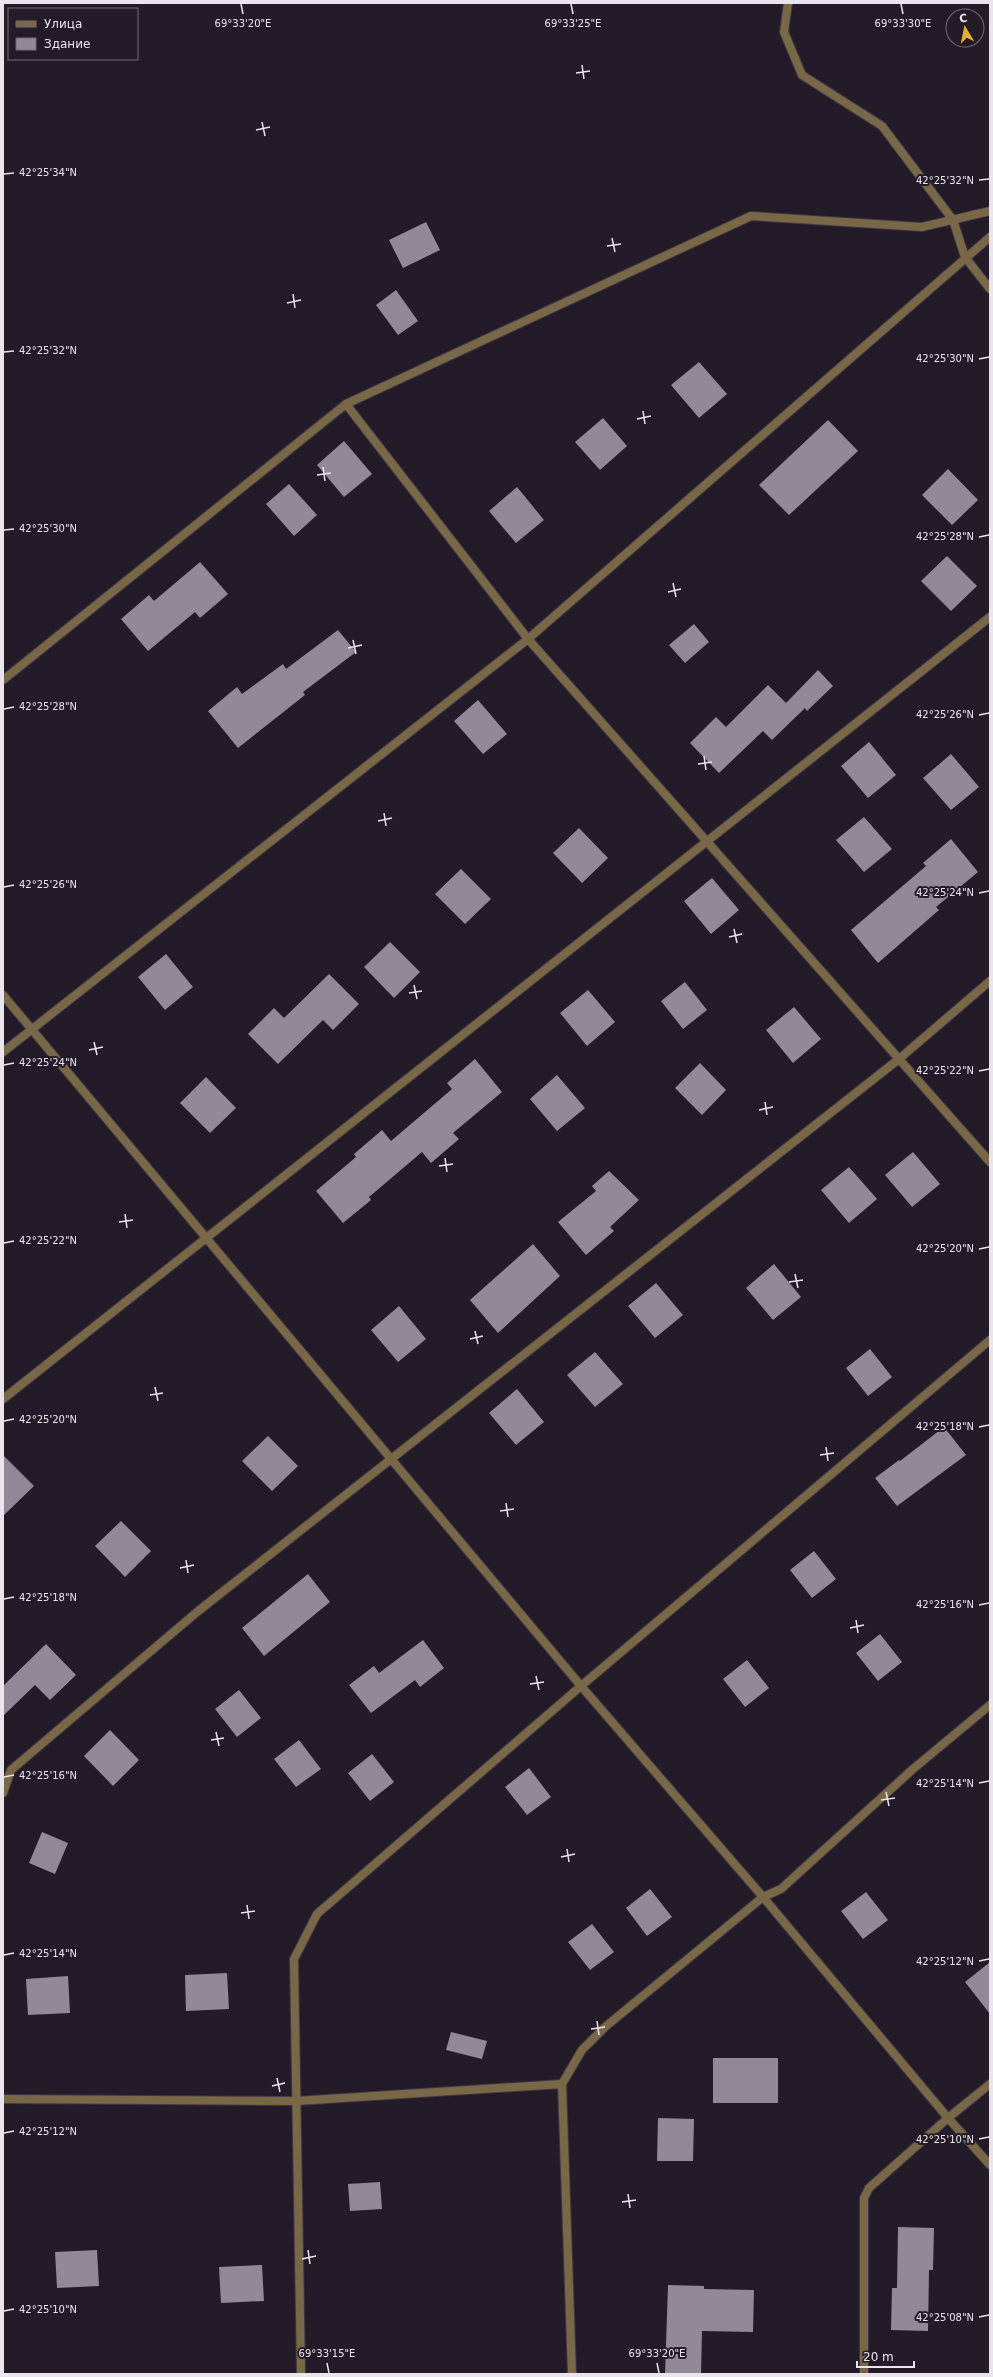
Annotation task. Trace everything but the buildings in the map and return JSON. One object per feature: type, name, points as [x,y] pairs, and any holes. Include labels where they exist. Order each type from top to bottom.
[{"type":"street","points":[[788,3],[784,32],[802,75],[882,126],[953,220],[966,257],[990,289]]},
{"type":"street","points":[[3,680],[346,404],[751,216],[922,228],[990,211]]},
{"type":"street","points":[[3,1052],[528,639],[990,237]]},
{"type":"street","points":[[346,404],[528,639],[990,1162]]},
{"type":"street","points":[[3,1399],[990,617]]},
{"type":"street","points":[[3,1793],[11,1770],[197,1612],[899,1059],[990,981]]},
{"type":"street","points":[[3,995],[205,1239],[581,1686],[763,1897],[948,2118],[990,2165]]},
{"type":"street","points":[[301,2374],[294,1959],[317,1914],[581,1686],[990,1340]]},
{"type":"street","points":[[572,2374],[562,2084],[582,2050],[605,2027],[763,1897],[781,1889],[913,1769],[990,1705]]},
{"type":"street","points":[[3,2100],[296,2101],[562,2084]]},
{"type":"street","points":[[864,2374],[864,2198],[869,2188],[948,2118],[990,2084]]}]
